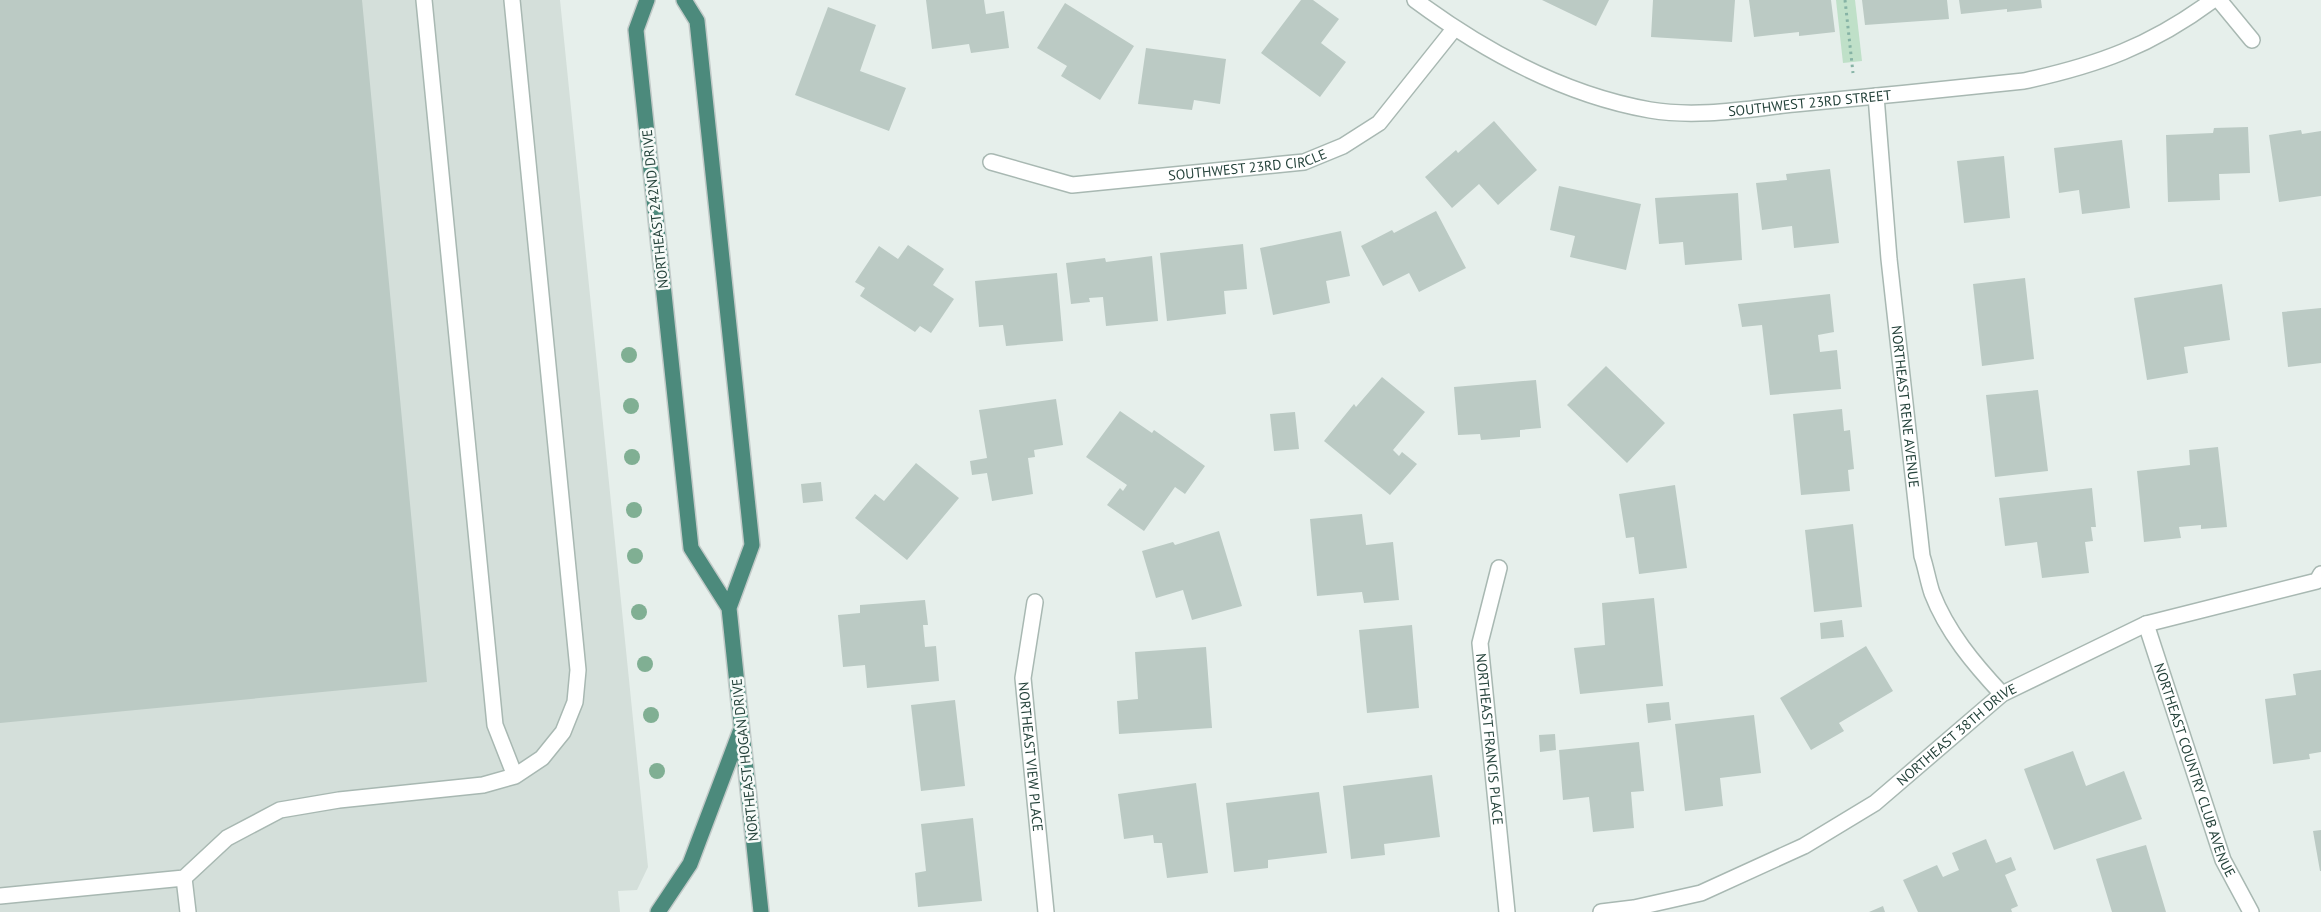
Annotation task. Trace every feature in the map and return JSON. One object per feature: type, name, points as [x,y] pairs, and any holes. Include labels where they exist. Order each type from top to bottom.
[{"type":"highway","name":"NORTHEAST 242ND DRIVE","points":[[647,0],[636,30],[677,419]]},
{"type":"highway","name":"NORTHEAST HOGAN DRIVE","points":[[684,0],[697,21],[752,544],[729,608],[761,912]]},
{"type":"highway","name":"NORTHEAST HOGAN DRIVE","points":[[677,419],[691,548],[729,608]]},
{"type":"highway","points":[[658,912],[690,864],[742,729]]},
{"type":"street","points":[[424,0],[495,725],[515,776]]},
{"type":"street","points":[[0,896],[184,878],[227,838],[280,810],[338,800],[483,785],[515,776],[542,758],[563,732],[575,702],[578,670],[512,0]]},
{"type":"street","name":"SOUTHWEST 23RD STREET","points":[[1415,0],[1454,29],[1565,85],[1608,100],[1652,110],[1707,112],[2024,81],[2066,72],[2107,60],[2146,43],[2183,22],[2213,0]]},
{"type":"street","points":[[2219,0],[2252,40]]},
{"type":"street","name":"SOUTHWEST 23RD CIRCLE","points":[[991,162],[1072,186],[1304,162],[1343,146],[1379,123],[1454,29]]},
{"type":"street","name":"NORTHEAST RENE AVENUE","points":[[1876,96],[1889,259],[1922,556],[1933,594],[1950,629],[1972,662],[2002,694]]},
{"type":"street","name":"NORTHEAST FRANCIS PLACE","points":[[1499,568],[1480,643],[1507,912]]},
{"type":"street","name":"NORTHEAST 38TH DRIVE","points":[[1601,912],[1634,908],[1701,893],[1804,846],[1875,803],[2002,694],[2146,624],[2318,581],[2321,574]]},
{"type":"street","name":"NORTHEAST VIEW PLACE","points":[[1036,602],[1022,678],[1046,912]]},
{"type":"street","name":"NORTHEAST COUNTRY CLUB AVENUE","points":[[2146,624],[2223,860],[2251,912]]},
{"type":"street","points":[[184,878],[188,912]]},
{"type":"path","points":[[1845,0],[1855,99]]},
{"type":"shaded area","points":[[0,0],[560,0],[648,867],[637,890],[618,891],[620,912],[0,912]]},
{"type":"green space","points":[[1836,0],[1855,0],[1862,61],[1843,63]]},
{"type":"building","points":[[0,0],[362,0],[427,682],[0,723]]},
{"type":"building","points":[[926,0],[984,0],[986,14],[1004,11],[1009,48],[971,53],[969,44],[932,49]]},
{"type":"building","points":[[1301,0],[1313,0],[1339,19],[1321,43],[1346,62],[1320,97],[1261,53]]},
{"type":"building","points":[[1542,0],[1609,0],[1596,26]]},
{"type":"building","points":[[1653,0],[1735,0],[1732,42],[1651,37]]},
{"type":"building","points":[[1749,0],[1831,0],[1835,32],[1799,36],[1799,32],[1754,37]]},
{"type":"building","points":[[1862,0],[1947,0],[1949,19],[1865,25]]},
{"type":"building","points":[[1959,0],[2041,0],[2042,8],[2007,12],[2007,9],[1961,14]]},
{"type":"building","points":[[1065,3],[1134,46],[1100,100],[1061,76],[1067,66],[1037,48]]},
{"type":"building","points":[[828,7],[876,25],[860,71],[906,88],[889,131],[795,95]]},
{"type":"building","points":[[1146,48],[1226,59],[1220,104],[1194,100],[1192,110],[1138,104]]},
{"type":"building","points":[[1494,121],[1537,170],[1498,205],[1479,184],[1452,208],[1425,177],[1456,150],[1458,153]]},
{"type":"building","points":[[2248,127],[2250,173],[2219,174],[2220,200],[2168,202],[2166,135],[2213,133],[2214,128]]},
{"type":"building","points":[[2301,130],[2302,134],[2321,131],[2321,196],[2279,202],[2269,135]]},
{"type":"building","points":[[2122,140],[2130,208],[2082,214],[2079,190],[2059,193],[2054,148]]},
{"type":"building","points":[[2004,156],[2010,218],[1964,223],[1957,161]]},
{"type":"building","points":[[1830,169],[1839,243],[1794,248],[1792,226],[1762,230],[1756,183],[1787,180],[1786,174]]},
{"type":"building","points":[[1559,186],[1641,204],[1626,270],[1570,257],[1575,236],[1550,230]]},
{"type":"building","points":[[1738,193],[1742,260],[1685,265],[1683,242],[1659,244],[1655,198]]},
{"type":"building","points":[[1436,211],[1466,268],[1419,292],[1409,273],[1383,286],[1361,246],[1392,230],[1394,233]]},
{"type":"building","points":[[1341,231],[1350,276],[1326,281],[1330,303],[1273,315],[1260,248]]},
{"type":"building","points":[[1243,244],[1247,289],[1224,291],[1226,314],[1167,321],[1160,253]]},
{"type":"building","points":[[908,245],[944,269],[933,285],[954,299],[931,333],[920,326],[915,332],[860,296],[865,288],[855,282],[879,246],[898,259]]},
{"type":"building","points":[[1152,256],[1158,321],[1106,326],[1103,297],[1089,298],[1090,302],[1071,304],[1066,263],[1105,258],[1106,262]]},
{"type":"building","points":[[1057,273],[1063,341],[1006,346],[1003,325],[979,327],[975,281]]},
{"type":"building","points":[[2025,278],[2034,359],[1982,366],[1973,284]]},
{"type":"building","points":[[2222,284],[2230,340],[2184,347],[2188,373],[2147,380],[2134,298]]},
{"type":"building","points":[[1830,294],[1834,332],[1818,335],[1820,352],[1837,350],[1841,389],[1770,395],[1762,325],[1742,327],[1738,304]]},
{"type":"building","points":[[2321,308],[2321,363],[2288,367],[2282,312]]},
{"type":"building","points":[[1606,366],[1665,423],[1627,463],[1567,405]]},
{"type":"building","points":[[1382,377],[1425,412],[1393,450],[1399,456],[1402,452],[1417,464],[1390,495],[1324,441],[1354,404],[1356,407]]},
{"type":"building","points":[[1536,380],[1541,428],[1520,430],[1520,437],[1481,440],[1480,434],[1458,435],[1454,387]]},
{"type":"building","points":[[2038,390],[2048,471],[1995,477],[1986,395]]},
{"type":"building","points":[[1056,399],[1063,445],[1034,450],[1035,457],[1028,458],[1033,494],[992,501],[987,473],[972,475],[970,461],[987,458],[979,410]]},
{"type":"building","points":[[1842,409],[1844,431],[1850,430],[1854,469],[1848,470],[1850,491],[1801,495],[1793,414]]},
{"type":"building","points":[[1120,411],[1152,433],[1154,430],[1205,466],[1185,494],[1175,487],[1144,531],[1107,505],[1120,488],[1123,491],[1127,485],[1086,457]]},
{"type":"building","points":[[1295,412],[1299,449],[1274,451],[1270,414]]},
{"type":"building","points":[[2218,447],[2227,527],[2201,529],[2201,525],[2179,527],[2181,538],[2144,542],[2137,471],[2190,465],[2189,450]]},
{"type":"building","points":[[916,463],[959,498],[907,560],[855,518],[875,494],[884,501]]},
{"type":"building","points":[[821,482],[823,501],[803,503],[801,484]]},
{"type":"building","points":[[1675,485],[1687,568],[1639,574],[1634,537],[1626,538],[1619,494]]},
{"type":"building","points":[[2092,488],[2096,527],[2091,527],[2093,541],[2085,542],[2089,573],[2042,578],[2037,542],[2005,546],[1999,498]]},
{"type":"building","points":[[1362,514],[1366,545],[1393,542],[1399,600],[1364,603],[1362,592],[1317,596],[1310,519]]},
{"type":"building","points":[[1853,524],[1862,607],[1814,612],[1805,530]]},
{"type":"building","points":[[1219,531],[1242,606],[1192,620],[1183,590],[1156,598],[1142,551],[1173,542],[1175,545]]},
{"type":"building","points":[[1654,598],[1663,686],[1580,694],[1574,648],[1605,645],[1602,603]]},
{"type":"building","points":[[925,600],[928,625],[923,625],[925,647],[936,646],[939,681],[867,688],[865,665],[843,667],[838,615],[860,613],[860,605]]},
{"type":"building","points":[[1842,620],[1844,637],[1821,639],[1820,623]]},
{"type":"building","points":[[1412,625],[1419,708],[1367,713],[1359,630]]},
{"type":"building","points":[[1866,646],[1893,691],[1839,723],[1844,731],[1811,750],[1780,698]]},
{"type":"building","points":[[1206,647],[1212,728],[1119,734],[1117,701],[1138,699],[1135,652]]},
{"type":"building","points":[[2321,670],[2321,752],[2309,754],[2310,759],[2273,764],[2265,699],[2296,695],[2293,674]]},
{"type":"building","points":[[955,700],[965,786],[921,791],[911,705]]},
{"type":"building","points":[[1669,702],[1671,720],[1648,723],[1646,704]]},
{"type":"building","points":[[1754,715],[1761,773],[1720,778],[1723,806],[1685,811],[1675,724]]},
{"type":"building","points":[[1555,734],[1556,750],[1540,752],[1539,735]]},
{"type":"building","points":[[1639,742],[1644,791],[1631,792],[1634,828],[1593,832],[1589,797],[1563,800],[1559,750]]},
{"type":"building","points":[[2073,751],[2086,786],[2124,771],[2142,819],[2054,850],[2024,769]]},
{"type":"building","points":[[1432,775],[1440,837],[1384,844],[1385,855],[1351,859],[1343,786]]},
{"type":"building","points":[[1196,783],[1208,873],[1167,878],[1162,843],[1154,843],[1153,835],[1124,839],[1118,794]]},
{"type":"building","points":[[1319,792],[1327,853],[1268,860],[1268,868],[1234,872],[1226,803]]},
{"type":"building","points":[[973,818],[982,901],[918,907],[915,873],[926,871],[921,824]]},
{"type":"building","points":[[2321,830],[2321,871],[2320,871],[2313,831]]},
{"type":"building","points":[[1986,839],[1996,863],[2011,857],[2016,870],[2005,875],[2018,906],[2011,909],[2012,912],[1918,912],[1903,880],[1937,865],[1943,877],[1959,870],[1952,853]]},
{"type":"building","points":[[2146,845],[2166,912],[2112,912],[2096,859]]},
{"type":"building","points":[[1883,906],[1885,912],[1869,912]]}]
